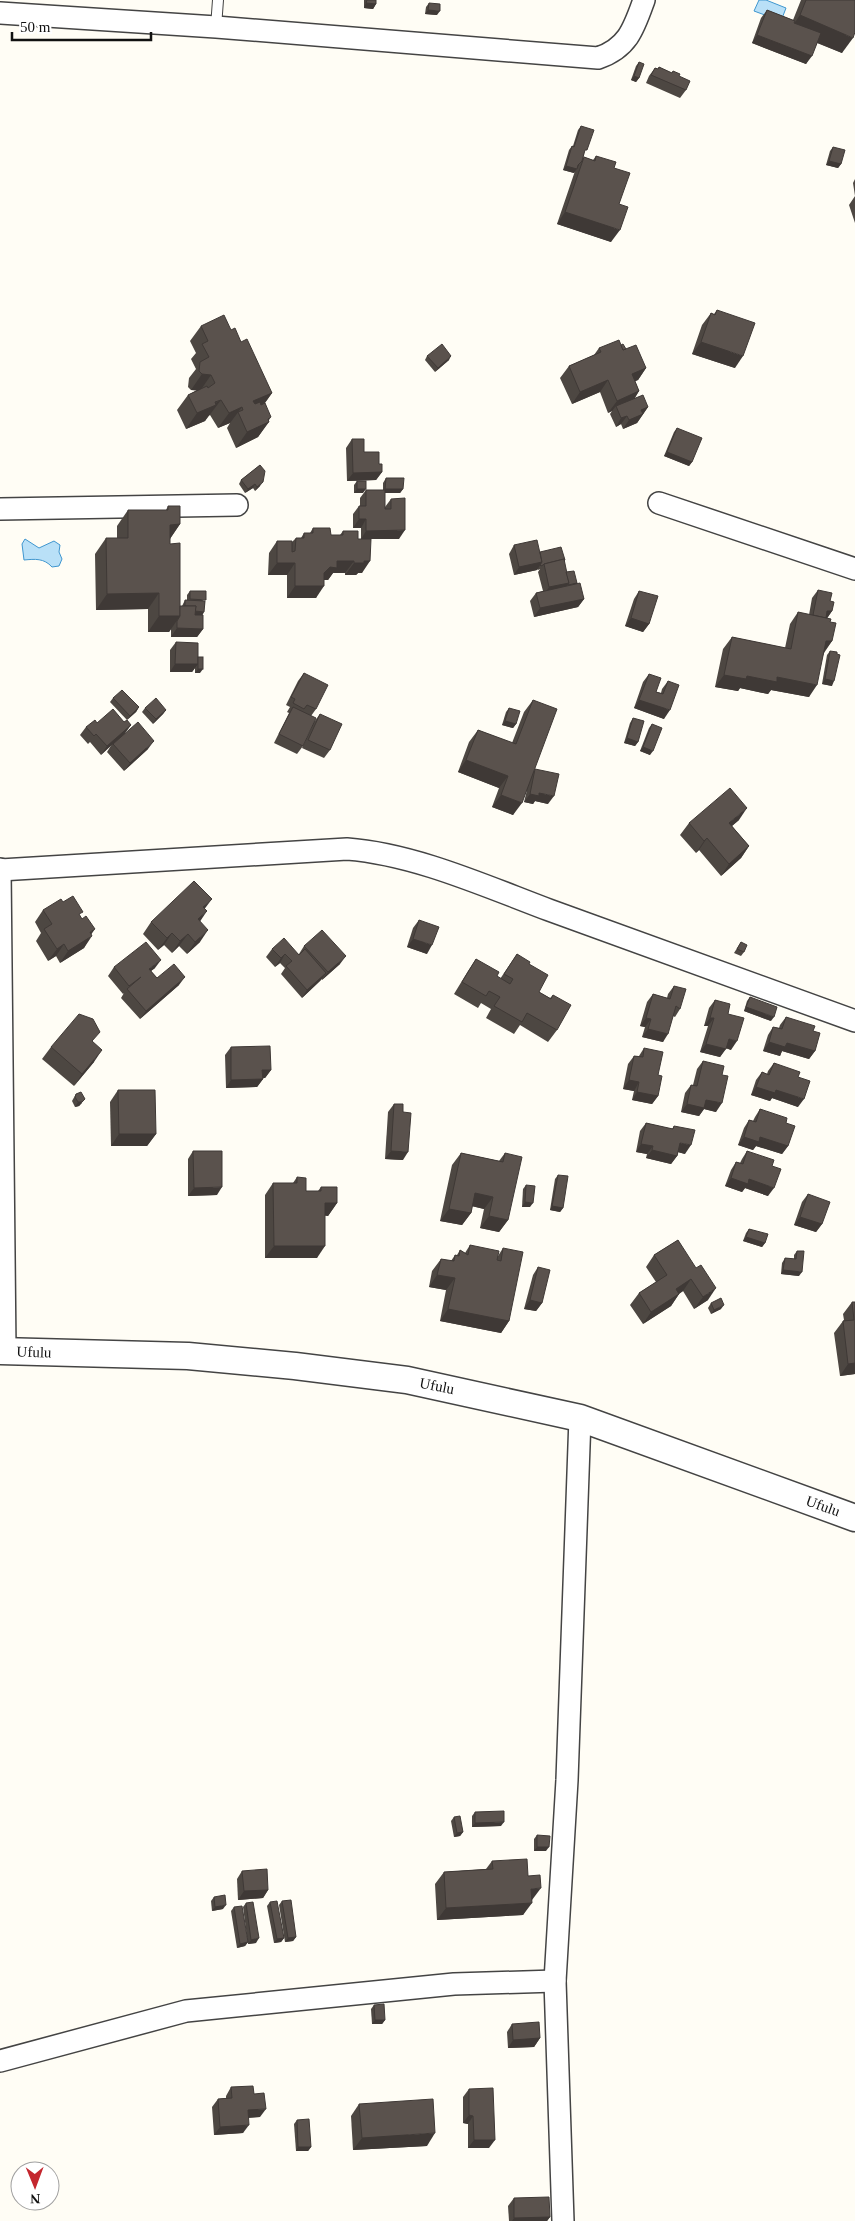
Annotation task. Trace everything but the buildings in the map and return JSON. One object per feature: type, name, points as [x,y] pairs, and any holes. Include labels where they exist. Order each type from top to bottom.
[{"type":"street","points":[[0,13],[23,11],[598,58],[618,49],[628,37],[633,30],[644,0]]},
{"type":"street","points":[[659,503],[855,569]]},
{"type":"street","points":[[0,509],[237,505]]},
{"type":"street","points":[[3,1351],[0,869],[347,850],[374,852],[402,858],[491,888],[855,1021]]},
{"type":"street","name":"Ufulu","points":[[3,1351],[188,1356],[295,1366],[407,1380],[580,1418],[855,1518]]},
{"type":"street","points":[[563,2221],[555,1981],[567,1780],[580,1418]]},
{"type":"street","points":[[0,2061],[186,2011],[454,1984],[555,1981]]},
{"type":"lane","points":[[216,27],[218,0]]},
{"type":"water","points":[[759,0],[766,0],[786,8],[781,21],[754,11]]},
{"type":"water","points":[[25,539],[39,548],[54,541],[60,545],[59,552],[62,559],[59,566],[52,567],[46,562],[39,560],[24,560],[22,544]]}]
